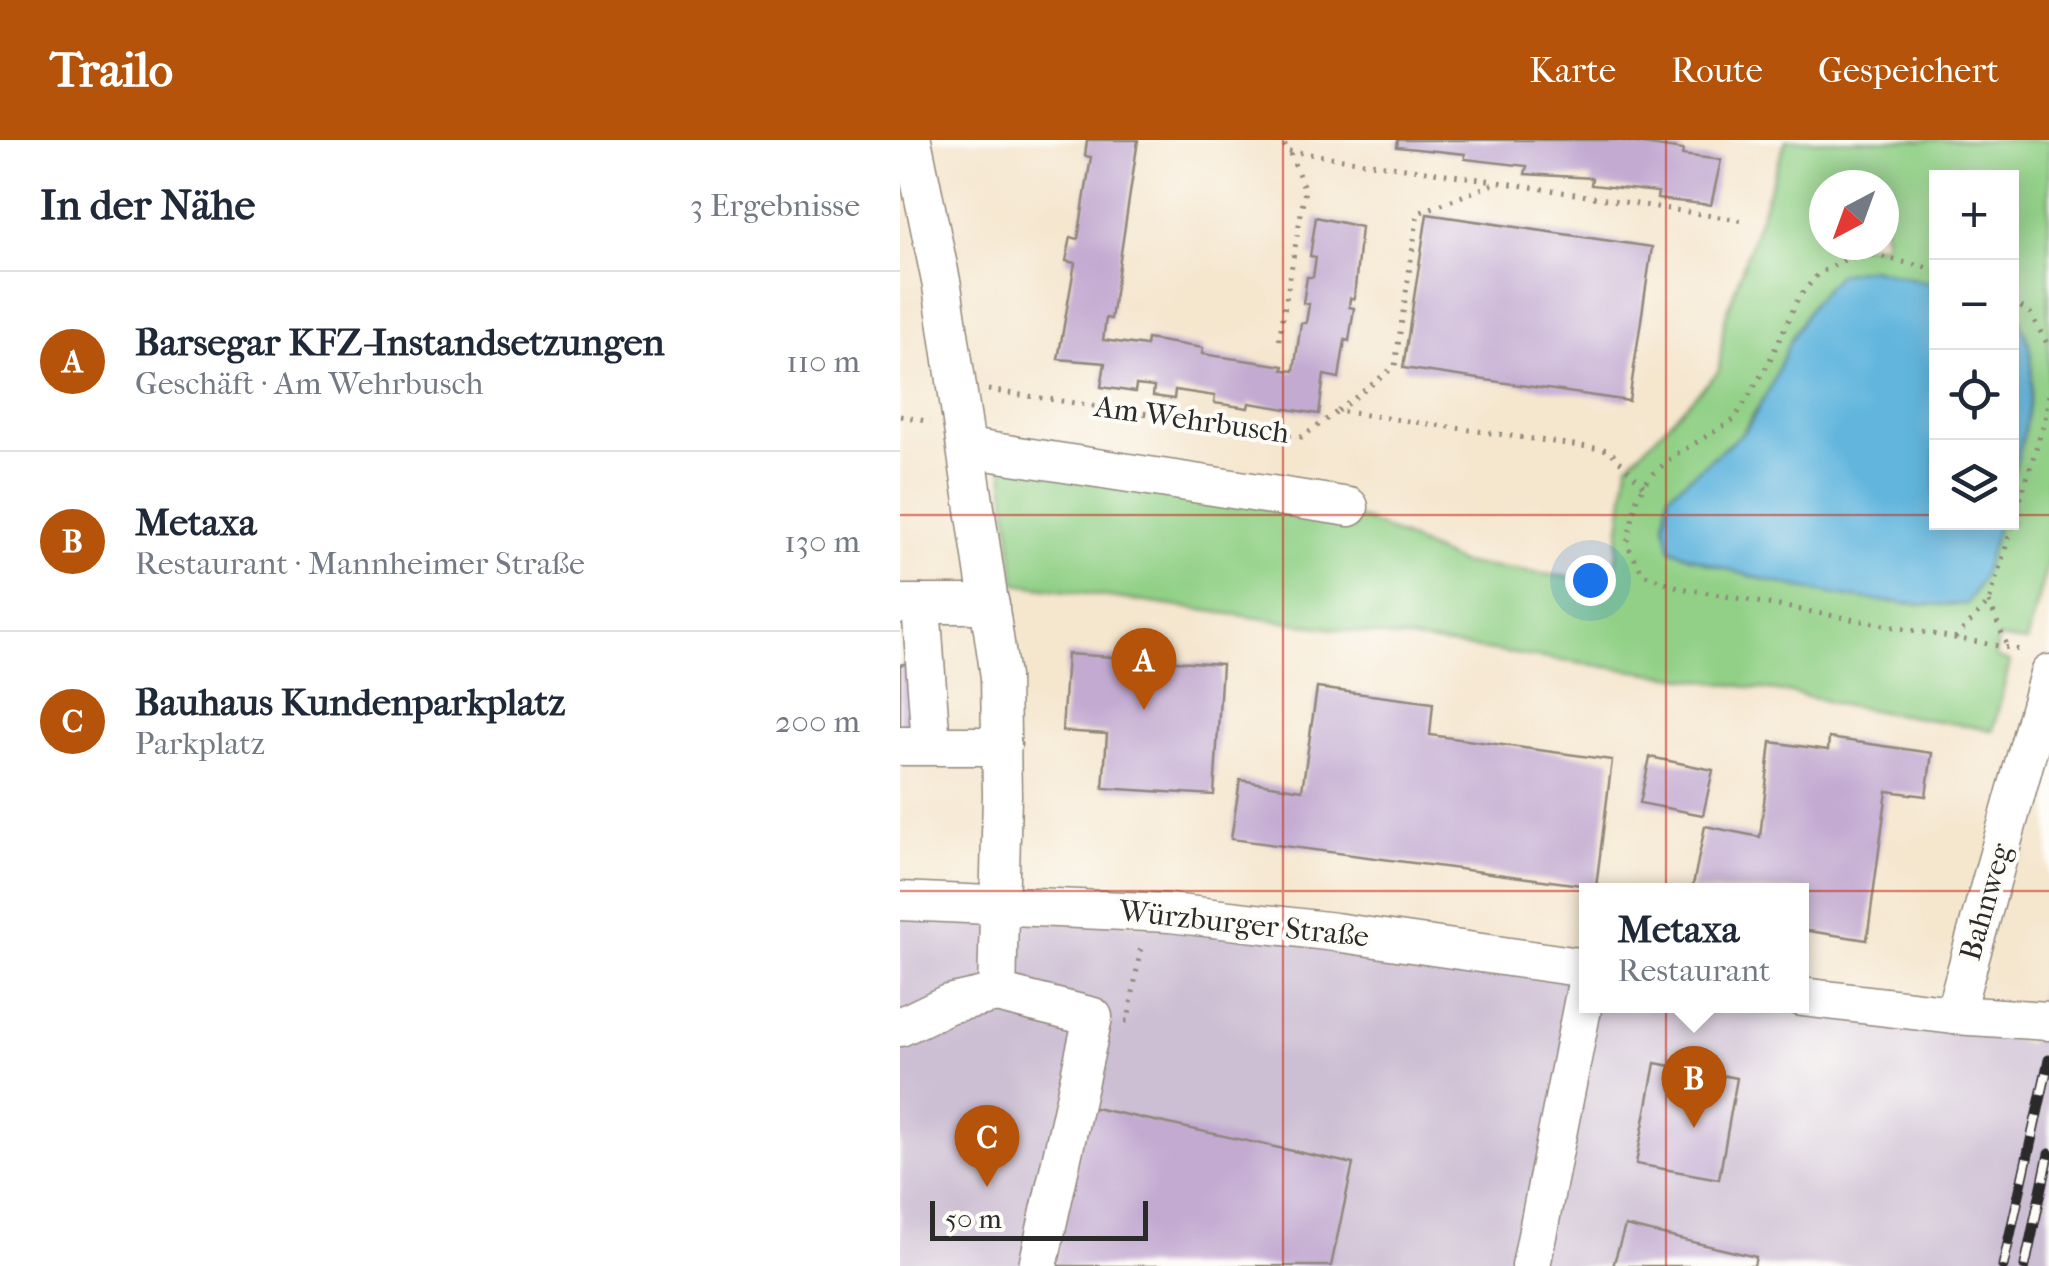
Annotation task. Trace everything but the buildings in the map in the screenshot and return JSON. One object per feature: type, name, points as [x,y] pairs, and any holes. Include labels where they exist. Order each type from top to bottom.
[{"type":"street","points":[[912,140],[917,243],[956,385],[1000,676],[1001,904],[997,993]]},
{"type":"street","points":[[967,448],[1349,508]]},
{"type":"street","points":[[990,604],[911,604],[916,746],[1002,746]]},
{"type":"street","name":"Bahnweg","points":[[1954,1014],[2042,664]]},
{"type":"street","name":"Würzburger Straße","points":[[900,901],[1146,912],[1335,932],[1579,967]]},
{"type":"street","points":[[900,1027],[948,1004],[997,993],[1093,1018],[1038,1266]]},
{"type":"street","points":[[1809,998],[2049,1021]]},
{"type":"street","points":[[1531,1266],[1581,1013]]},
{"type":"path","points":[[1279,340],[1306,190],[1281,140]]},
{"type":"path","points":[[1289,151],[1744,221]]},
{"type":"path","name":"Am Wehrbusch","points":[[956,385],[1302,437],[1396,366],[1418,213],[1498,182]]},
{"type":"path","points":[[1929,268],[1870,254],[1846,259],[1818,274],[1799,297],[1768,364],[1734,420],[1675,455],[1649,477],[1637,498],[1627,544],[1643,574],[1681,588],[2008,648],[2042,664]]},
{"type":"path","points":[[2019,305],[2030,312],[2049,347]]},
{"type":"path","points":[[1955,638],[1989,602],[2045,418],[2049,393]]},
{"type":"path","points":[[1338,411],[1609,450],[1644,486]]},
{"type":"path","points":[[1989,602],[2008,648]]},
{"type":"path","points":[[1093,1018],[1128,1021],[1146,912]]},
{"type":"shaded area","points":[[900,901],[1579,967],[1579,1013],[1809,1013],[1809,1006],[1954,1015],[2028,1045],[2049,953],[2049,1266],[900,1266]]},
{"type":"green space","points":[[1786,140],[2049,140],[2049,558],[2026,642],[1998,638],[1995,657],[2010,662],[1993,730],[1791,693],[1016,584],[1002,463],[1364,519],[1459,563],[1613,583],[1628,465],[1719,371],[1724,322]],"holes":[[[1929,170],[2019,170],[2019,530],[1996,530],[1982,579],[1967,604],[1900,603],[1834,594],[1705,563],[1669,494],[1742,433],[1771,386],[1790,341],[1812,304],[1871,268],[1929,283]]]},
{"type":"water","points":[[1871,268],[1929,283],[1929,530],[1996,530],[1982,579],[1967,604],[1894,602],[1817,591],[1741,573],[1671,549],[1665,525],[1669,494],[1746,430],[1790,341],[1812,304],[1838,274]]},
{"type":"water","points":[[2019,323],[2030,347],[2032,368],[2019,451]]},
{"type":"railway","points":[[2003,1266],[2049,1060]]},
{"type":"railway","points":[[2025,1266],[2049,1154]]},
{"type":"place","name":"Barsegar KFZ-Instandsetzungen","points":[[1144,710]]},
{"type":"place","name":"Metaxa","points":[[1694,1128]]},
{"type":"place","name":"Bauhaus Kundenparkplatz","points":[[987,1187]]}]
